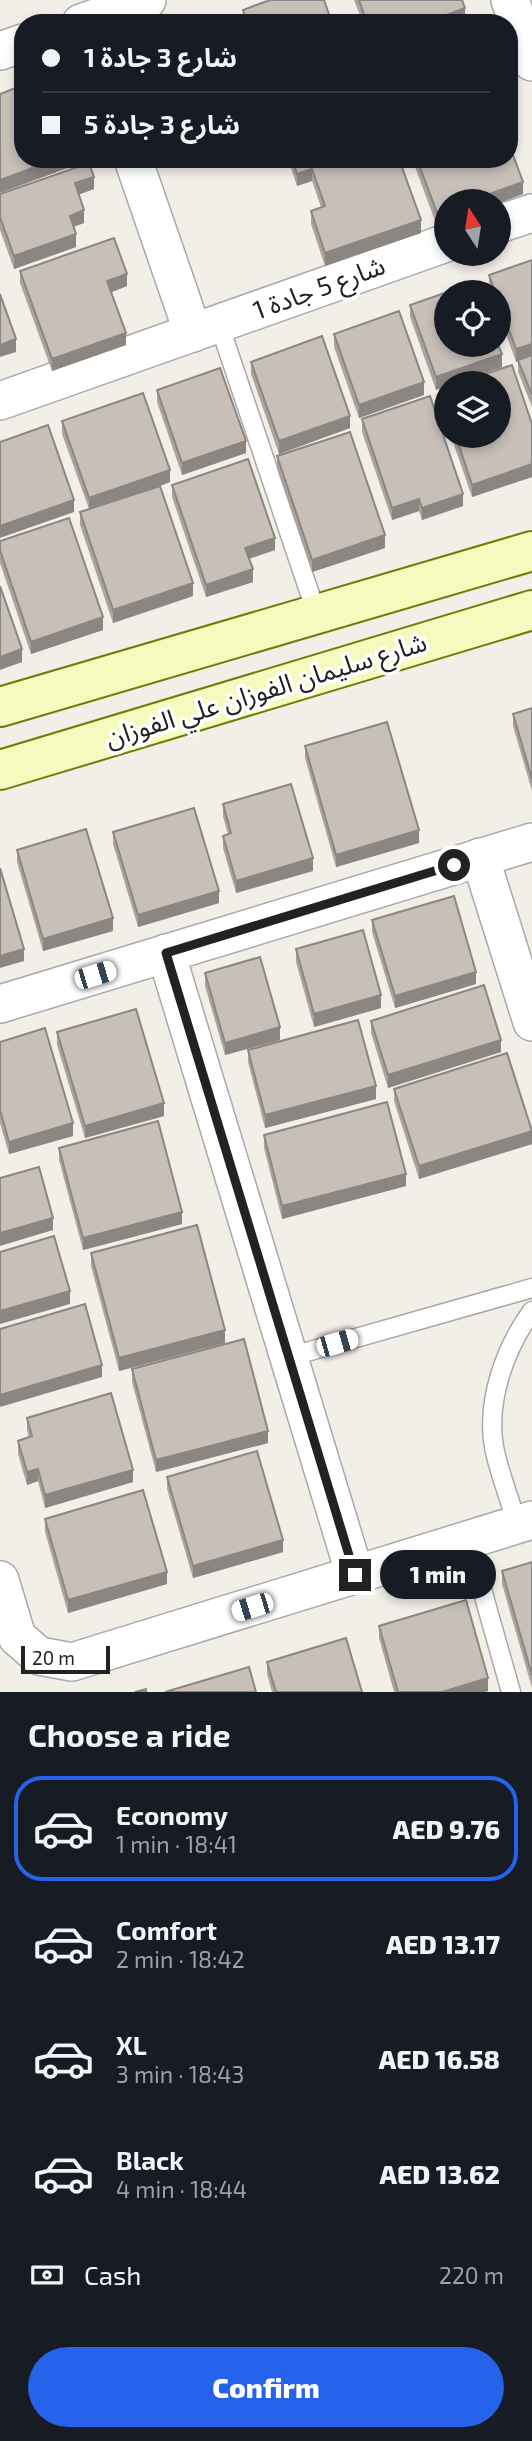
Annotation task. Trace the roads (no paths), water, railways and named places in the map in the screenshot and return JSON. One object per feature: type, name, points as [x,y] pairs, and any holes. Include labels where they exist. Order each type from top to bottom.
[{"type":"street","points":[[94,14],[147,0]]},
{"type":"street","points":[[518,23],[532,62]]},
{"type":"street","points":[[138,168],[206,328]]},
{"type":"street","points":[[511,220],[532,213]]},
{"type":"street","name":"شارع 5 جادة 1","points":[[0,401],[434,247]]},
{"type":"street","points":[[0,707],[532,551]]},
{"type":"street","name":"شارع سليمان الفوزان علي الفوزان","points":[[0,770],[532,610]]},
{"type":"street","points":[[0,1004],[532,842]]},
{"type":"street","points":[[480,857],[532,1022]]},
{"type":"street","points":[[166,953],[355,1575]]},
{"type":"street","points":[[0,1580],[17,1637],[39,1656],[72,1662],[525,1522]]},
{"type":"lane","points":[[206,328],[317,615]]},
{"type":"lane","points":[[289,1357],[532,1289]]},
{"type":"lane","points":[[525,1522],[494,1447],[493,1420],[496,1391],[506,1358],[532,1311]]},
{"type":"lane","points":[[468,1540],[511,1692]]}]
